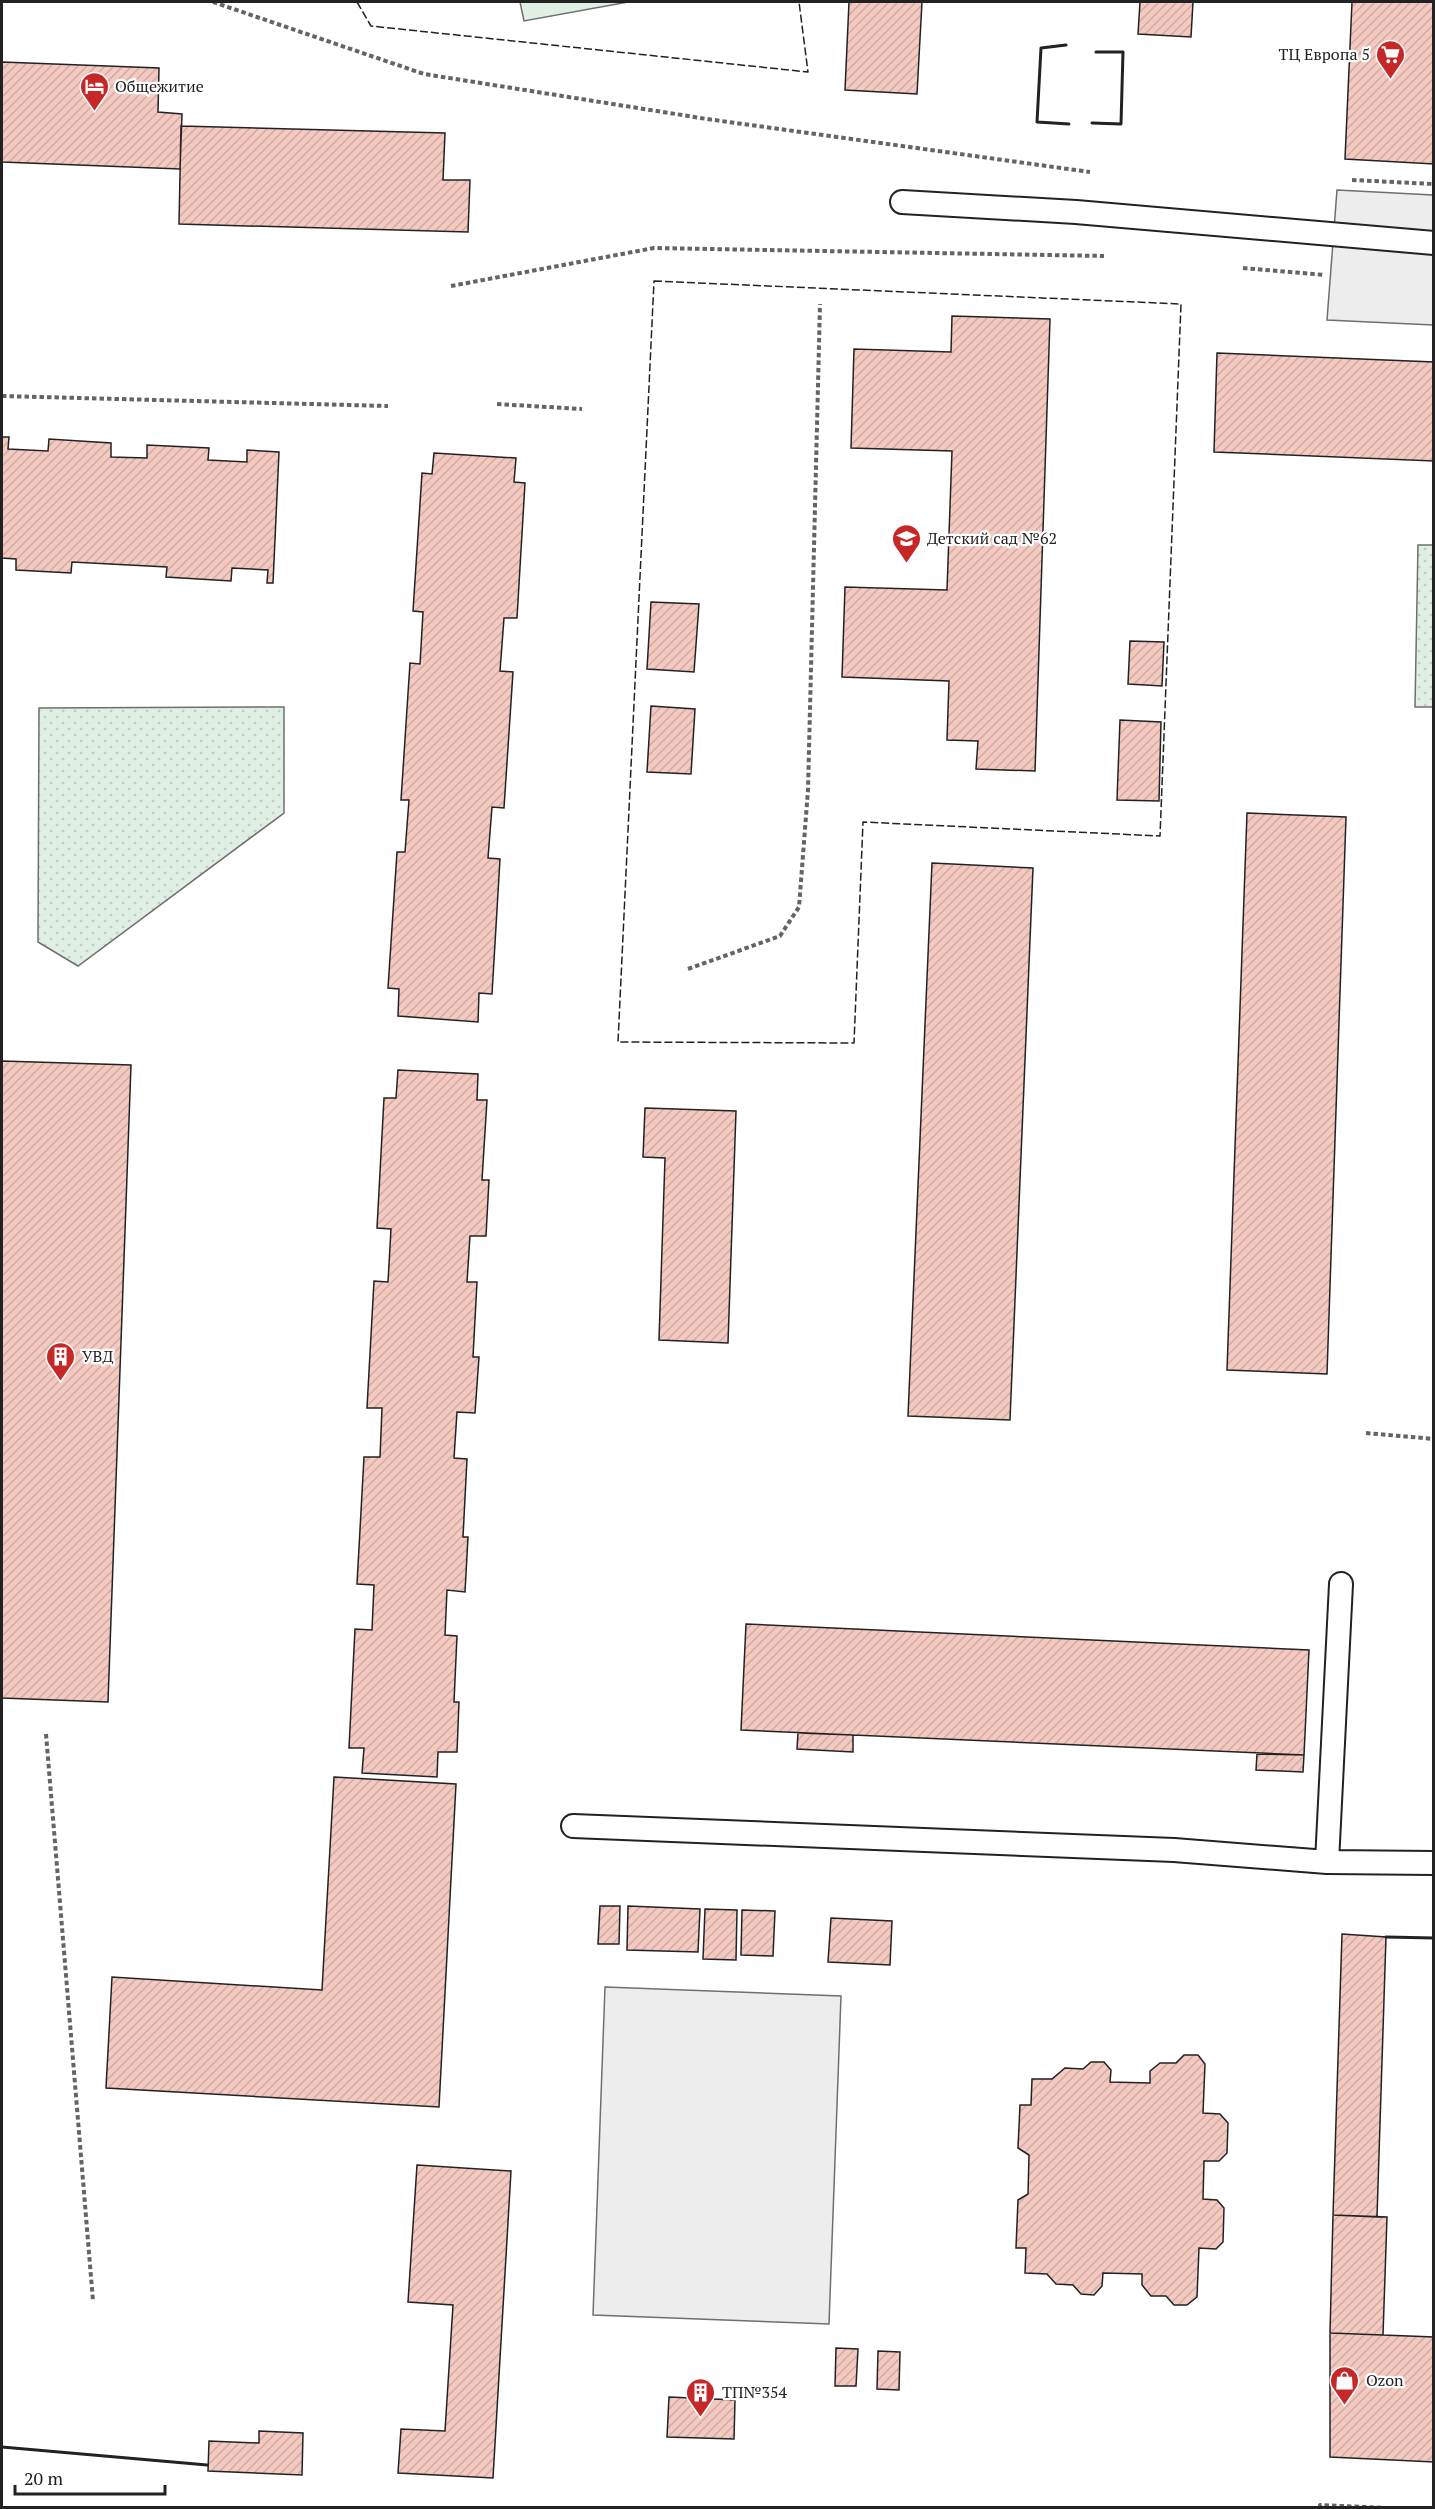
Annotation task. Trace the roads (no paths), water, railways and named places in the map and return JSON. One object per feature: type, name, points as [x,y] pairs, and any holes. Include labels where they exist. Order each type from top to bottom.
[{"type":"lane","points":[[902,202],[1076,212],[1434,243]]},
{"type":"lane","points":[[1327,1862],[1341,1584]]},
{"type":"lane","points":[[573,1826],[1174,1850],[1327,1862],[1434,1863]]},
{"type":"place","name":"ТЦ Европа 5","points":[[1391,80]]},
{"type":"place","name":"Общежитие","points":[[94,112]]},
{"type":"place","name":"Детский сад №62","points":[[906,564]]},
{"type":"place","name":"УВД","points":[[61,1382]]},
{"type":"place","name":"Ozon","points":[[1345,2406]]},
{"type":"place","name":"ТП№354","points":[[701,2418]]}]
